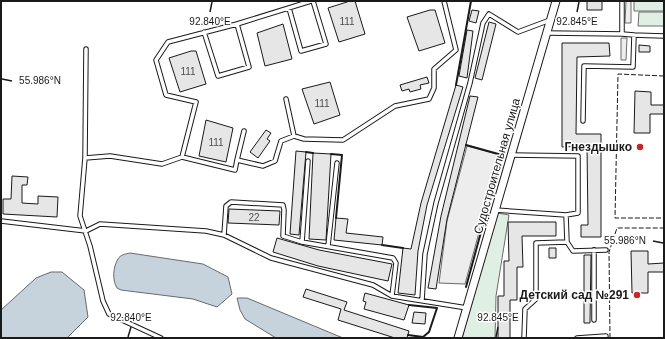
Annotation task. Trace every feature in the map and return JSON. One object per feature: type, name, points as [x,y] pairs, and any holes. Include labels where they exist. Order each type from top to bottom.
[{"type":"street","name":"Судостроительная улица","points":[[458,338],[556,1]]},
{"type":"lane","points":[[182,157],[196,102],[166,95],[156,60],[168,42],[237,24],[289,8],[312,1],[326,44],[301,51],[289,8]]},
{"type":"lane","points":[[237,160],[263,166],[275,161],[281,142],[294,136],[304,139],[342,140],[395,106],[429,99],[434,88],[434,69],[456,50],[444,1]]},
{"type":"lane","points":[[622,1],[622,34]]},
{"type":"lane","points":[[422,300],[425,254],[436,203],[470,83],[483,23],[490,14],[518,32],[551,19]]},
{"type":"lane","points":[[204,32],[218,76],[250,67],[237,24]]},
{"type":"lane","points":[[547,33],[664,36]]},
{"type":"lane","points":[[583,121],[584,66],[633,67],[634,36]]},
{"type":"lane","points":[[86,49],[85,158],[80,216],[86,231],[103,301],[109,314],[161,338]]},
{"type":"lane","points":[[286,98],[294,136]]},
{"type":"lane","points":[[85,158],[110,156],[162,164],[182,157],[235,170],[244,131]]},
{"type":"lane","points":[[495,210],[566,215],[578,213],[578,156],[512,155]]},
{"type":"lane","points":[[302,242],[308,161]]},
{"type":"lane","points":[[328,246],[336,163]]},
{"type":"lane","points":[[224,235],[226,206],[231,202],[283,205],[283,236],[302,242],[393,258],[396,263],[392,296]]},
{"type":"lane","points":[[566,215],[567,242],[573,251],[606,250]]},
{"type":"lane","points":[[1,221],[86,231],[100,224],[206,231],[224,235],[270,258],[373,285],[392,296],[467,308]]},
{"type":"lane","points":[[524,338],[525,309],[536,299],[536,243],[567,242]]},
{"type":"lane","points":[[594,250],[594,320]]},
{"type":"lane","points":[[577,338],[606,336]]},
{"type":"green space","points":[[634,1],[664,1],[664,11],[634,11]]},
{"type":"green space","points":[[639,12],[664,12],[664,26],[638,26]]},
{"type":"green space","points":[[497,213],[509,215],[496,296],[495,338],[462,338]]},
{"type":"shaded area","points":[[626,1],[631,1],[631,23],[625,23]]},
{"type":"shaded area","points":[[621,38],[627,38],[626,60],[621,60]]},
{"type":"shaded area","points":[[467,146],[500,155],[465,284],[439,283],[447,221]]},
{"type":"shaded area","points":[[130,253],[203,264],[228,277],[232,294],[217,307],[193,299],[121,290],[117,288],[114,281],[115,266],[120,257]]},
{"type":"shaded area","points":[[51,272],[62,272],[84,290],[88,317],[67,338],[1,338],[1,310],[36,278]]},
{"type":"shaded area","points":[[237,298],[247,298],[343,338],[276,338],[245,319],[240,310]]},
{"type":"building","points":[[350,1],[355,1],[365,34],[339,42],[328,8]]},
{"type":"building","points":[[587,1],[602,1],[602,10],[587,10]]},
{"type":"building","points":[[430,10],[435,10],[445,43],[419,51],[407,17]]},
{"type":"building","points":[[472,10],[479,11],[476,23],[469,21]]},
{"type":"building","points":[[489,22],[496,24],[482,80],[475,78]]},
{"type":"building","points":[[283,24],[292,59],[265,66],[257,33]]},
{"type":"building","points":[[467,30],[473,31],[467,78],[459,76]]},
{"type":"building","points":[[562,43],[609,43],[610,56],[577,57],[576,134],[601,134],[601,237],[581,237],[581,225],[588,225],[587,146],[562,147]]},
{"type":"building","points":[[639,45],[650,46],[650,52],[639,52]]},
{"type":"building","points":[[191,51],[196,51],[206,84],[180,92],[169,58]]},
{"type":"building","points":[[427,77],[429,83],[420,85],[421,89],[410,92],[409,89],[402,91],[400,85]]},
{"type":"building","points":[[330,82],[340,115],[314,124],[302,89]]},
{"type":"building","points":[[456,85],[463,87],[427,205],[418,251],[415,295],[398,293],[403,248],[411,249],[421,203]]},
{"type":"building","points":[[635,91],[651,92],[651,105],[664,105],[664,114],[650,114],[650,133],[634,133]]},
{"type":"building","points":[[470,96],[478,97],[447,219],[436,289],[428,288],[441,216]]},
{"type":"building","points":[[206,120],[233,128],[226,162],[199,156]]},
{"type":"building","points":[[266,130],[271,133],[267,139],[270,141],[258,158],[250,152]]},
{"type":"building","points":[[296,151],[306,152],[299,235],[290,234]]},
{"type":"building","points":[[313,153],[331,154],[326,240],[309,239]]},
{"type":"building","points":[[12,176],[28,177],[27,185],[22,185],[22,203],[38,204],[38,196],[58,197],[57,217],[3,214],[3,199],[11,199]]},
{"type":"building","points":[[229,209],[280,211],[279,225],[228,223]]},
{"type":"building","points":[[336,218],[348,219],[346,233],[383,237],[382,245],[334,240]]},
{"type":"building","points":[[508,222],[556,222],[556,236],[522,236],[523,267],[517,267],[517,300],[510,300],[510,338],[498,338],[498,296],[504,296],[504,261],[509,261]]},
{"type":"building","points":[[277,238],[319,250],[392,264],[388,281],[318,266],[273,252]]},
{"type":"building","points":[[549,248],[556,248],[556,258],[549,258]]},
{"type":"building","points":[[631,251],[648,251],[648,264],[664,263],[664,272],[648,272],[648,293],[632,293]]},
{"type":"building","points":[[584,255],[591,255],[590,323],[584,323]]},
{"type":"building","points":[[306,289],[347,302],[344,310],[409,331],[407,338],[395,338],[338,320],[341,309],[303,297]]},
{"type":"building","points":[[365,293],[409,305],[404,320],[364,309],[366,302],[363,301]]},
{"type":"building","points":[[414,312],[426,313],[425,324],[412,323]]},
{"type":"fence","points":[[664,76],[618,74],[615,218],[664,218]]},
{"type":"fence","points":[[610,338],[609,252],[617,228],[664,228]]},
{"type":"wall","points":[[456,85],[471,1]]},
{"type":"wall","points":[[466,145],[502,155],[466,287]]},
{"type":"wall","points":[[306,152],[313,153]]},
{"type":"wall","points":[[331,154],[342,155],[336,218]]},
{"type":"wall","points":[[382,245],[403,248]]},
{"type":"wall","points":[[408,335],[423,337],[429,332],[437,308],[409,305]]},
{"type":"place","name":"Гнездышко","points":[[640,147]]},
{"type":"place","name":"Детский сад №291","points":[[637,295]]}]
